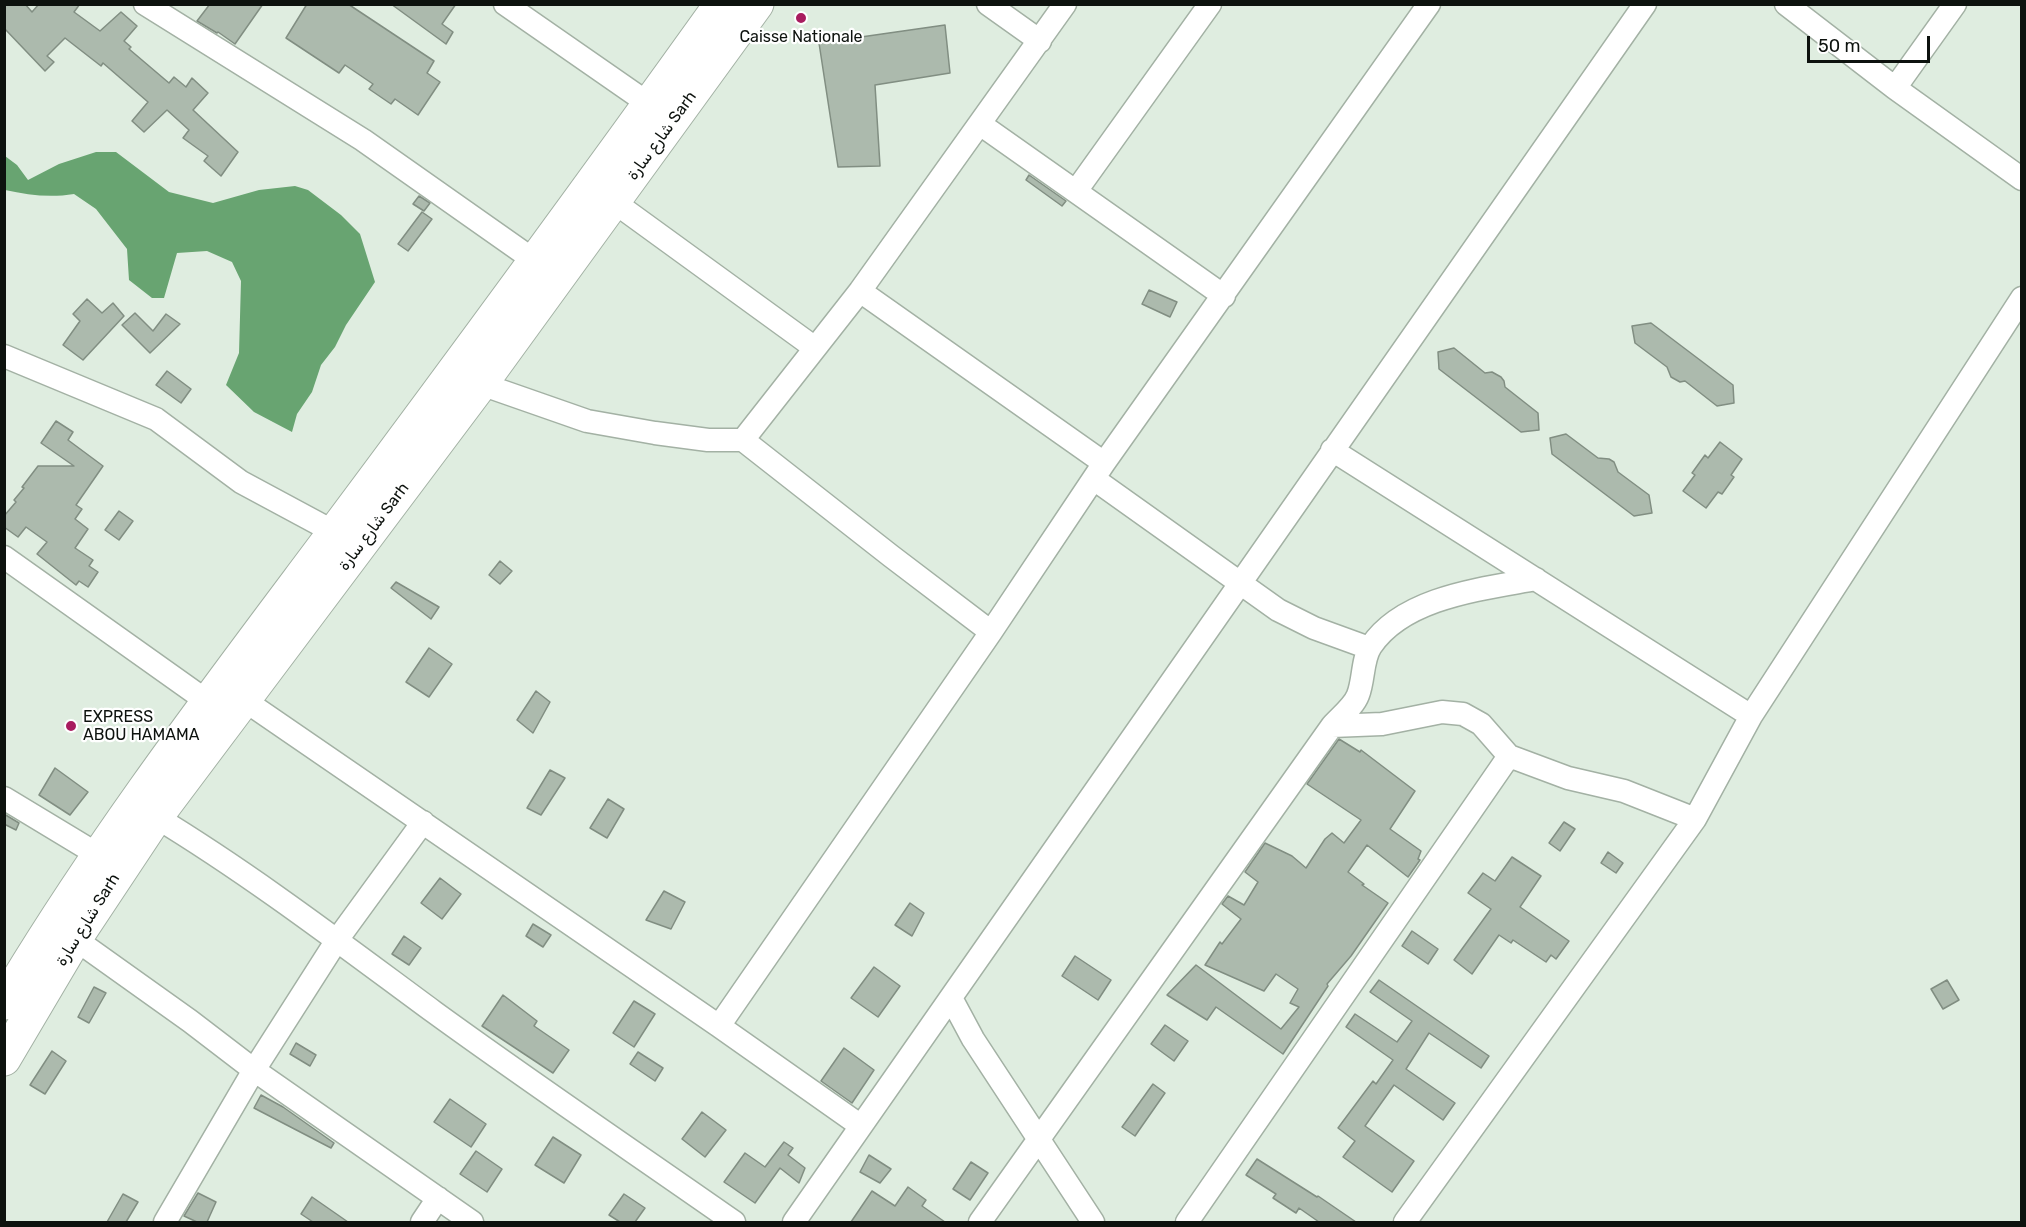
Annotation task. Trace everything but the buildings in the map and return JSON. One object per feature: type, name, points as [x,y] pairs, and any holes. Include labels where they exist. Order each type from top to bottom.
[{"type":"highway","name":"شارع سارة Sarh","points":[[4,1003],[100,856],[208,702],[535,261],[721,4]]},
{"type":"highway","name":"شارع سارة Sarh","points":[[4,1059],[75,939],[156,817],[481,384],[757,4]]},
{"type":"street","points":[[145,4],[363,140],[535,261]]},
{"type":"street","points":[[505,4],[650,104]]},
{"type":"street","points":[[988,4],[1040,41]]},
{"type":"street","points":[[743,440],[860,291],[1065,4]]},
{"type":"street","points":[[1076,191],[1210,4]]},
{"type":"street","points":[[719,1026],[991,632],[1099,471],[1429,4]]},
{"type":"street","points":[[796,1222],[1240,581],[1645,4]]},
{"type":"street","points":[[1786,4],[1895,88],[2022,179]]},
{"type":"street","points":[[1895,88],[1955,4]]},
{"type":"street","points":[[980,124],[1224,296]]},
{"type":"street","points":[[614,202],[815,348]]},
{"type":"street","points":[[860,291],[1278,609],[1305,624],[1369,648]]},
{"type":"street","points":[[1405,1222],[1695,819],[1751,716],[2022,298]]},
{"type":"street","points":[[4,356],[156,419],[241,482],[334,532]]},
{"type":"street","points":[[481,384],[587,421],[698,438],[743,440],[991,632]]},
{"type":"street","points":[[1332,450],[1751,716]]},
{"type":"street","points":[[4,557],[208,702]]},
{"type":"street","points":[[980,1222],[1332,726],[1358,697],[1369,648],[1386,628],[1410,611],[1477,590],[1536,579]]},
{"type":"street","points":[[244,700],[861,1126]]},
{"type":"street","points":[[1332,726],[1382,724],[1442,712],[1463,714],[1481,724],[1509,756],[1568,778],[1624,791],[1695,819]]},
{"type":"street","points":[[1187,1222],[1509,756]]},
{"type":"street","points":[[4,798],[100,856]]},
{"type":"street","points":[[156,817],[203,846],[337,940],[436,1014],[734,1222]]},
{"type":"street","points":[[165,1222],[254,1070],[337,940],[423,822]]},
{"type":"street","points":[[75,939],[254,1070],[472,1222]]},
{"type":"street","points":[[951,998],[973,1039],[1093,1222]]},
{"type":"street","points":[[422,1222],[438,1198]]},
{"type":"shaded area","points":[[96,152],[116,152],[169,192],[213,203],[259,190],[295,186],[308,190],[341,215],[360,234],[375,282],[346,325],[335,347],[321,365],[312,392],[297,414],[292,432],[254,412],[226,385],[239,353],[241,281],[232,262],[207,251],[177,253],[164,298],[152,298],[129,280],[127,249],[96,209],[74,194],[56,196],[5,190],[5,156],[17,165],[28,180],[59,164]]},
{"type":"place","name":"Caisse Nationale","points":[[801,18]]},
{"type":"place","name":"EXPRESS ABOU HAMAMA","points":[[71,726]]}]
